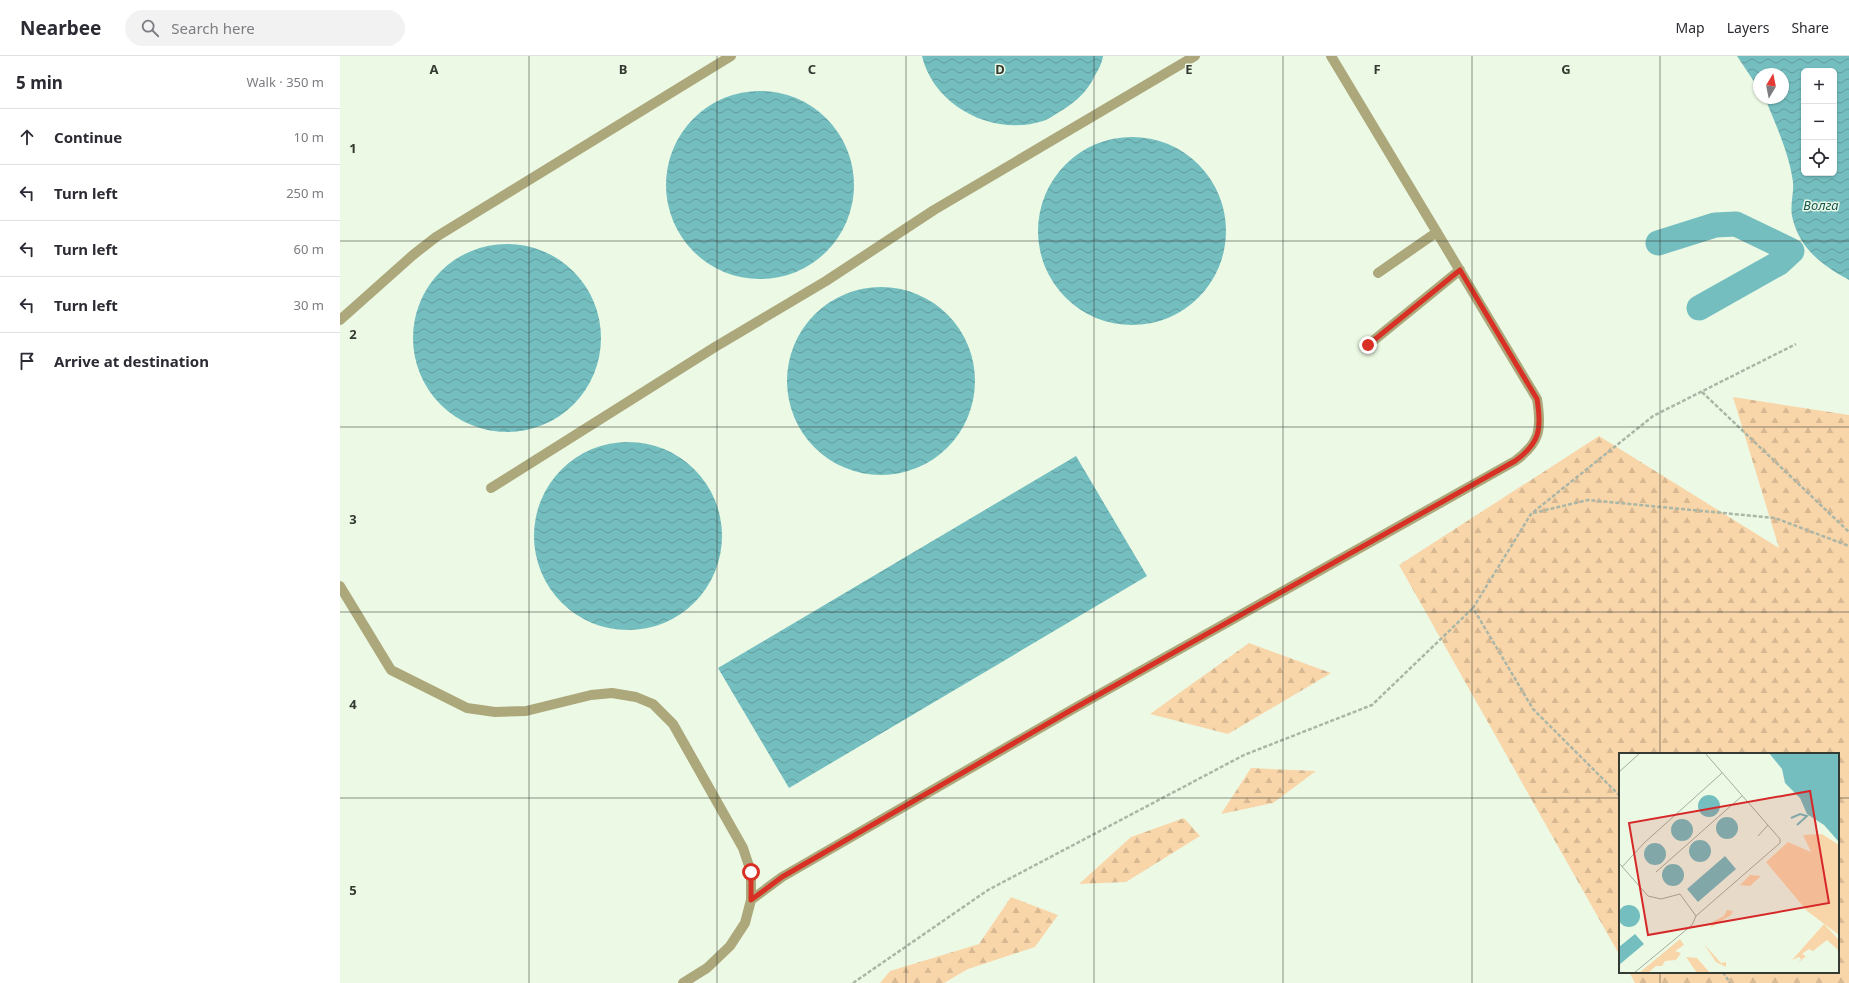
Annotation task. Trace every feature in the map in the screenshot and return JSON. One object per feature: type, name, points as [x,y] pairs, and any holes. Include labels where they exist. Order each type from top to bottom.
[{"type":"lane","points":[[340,320],[413,255],[436,237],[731,56]]},
{"type":"lane","points":[[491,488],[715,347],[826,281],[934,210],[1195,56]]},
{"type":"lane","points":[[751,900],[782,877],[1073,709],[1515,461],[1529,451],[1538,435],[1540,418],[1537,399],[1332,56]]},
{"type":"lane","points":[[1378,273],[1437,232]]},
{"type":"lane","points":[[1368,345],[1460,270]]},
{"type":"lane","points":[[340,586],[391,670],[467,708],[495,712],[526,711],[591,695],[612,693],[636,697],[653,704],[673,724],[743,848],[751,872],[751,900],[745,923],[730,946],[707,968],[683,983]]},
{"type":"path","points":[[853,983],[988,890],[1244,755],[1372,704],[1472,608],[1531,514],[1653,416],[1796,344]]},
{"type":"path","points":[[1702,392],[1849,532]]},
{"type":"path","points":[[1531,514],[1588,500],[1775,518],[1849,546]]},
{"type":"path","points":[[1472,608],[1533,709],[1619,795]]},
{"type":"path","points":[[1724,973],[1730,983]]},
{"type":"green space","points":[[1733,397],[1849,415],[1849,983],[1635,983],[1630,973],[1839,973],[1839,753],[1619,753],[1619,954],[1399,565],[1599,436],[1779,548]]},
{"type":"green space","points":[[1249,643],[1331,673],[1228,734],[1150,714]]},
{"type":"green space","points":[[1251,768],[1316,771],[1273,803],[1221,814]]},
{"type":"green space","points":[[1184,818],[1200,836],[1126,882],[1079,884],[1131,837]]},
{"type":"green space","points":[[1011,897],[1058,915],[1035,947],[968,969],[944,983],[880,983],[890,971],[979,944]]},
{"type":"water","points":[[922,56],[1103,56],[1100,66],[1092,81],[1078,99],[1069,106],[1043,121],[1024,125],[1005,125],[986,121],[969,114],[953,103],[939,90],[929,74]]},
{"type":"water","name":"Волга","points":[[1737,56],[1849,56],[1849,280],[1813,255],[1800,238],[1795,228],[1792,216],[1793,182],[1782,139],[1767,104],[1789,104],[1789,68],[1753,68],[1753,80]]},
{"type":"water","points":[[760,91],[778,93],[796,98],[812,107],[826,119],[838,133],[847,149],[852,167],[854,185],[852,203],[847,221],[838,237],[826,251],[812,263],[796,272],[778,277],[760,279],[742,277],[724,272],[708,263],[694,251],[682,237],[673,221],[668,203],[666,185],[668,167],[673,149],[682,133],[694,119],[708,107],[724,98],[742,93]]},
{"type":"water","points":[[1132,137],[1150,139],[1168,144],[1184,153],[1198,165],[1210,179],[1219,195],[1224,213],[1226,231],[1224,249],[1219,267],[1210,283],[1198,297],[1184,309],[1168,318],[1150,323],[1132,325],[1114,323],[1096,318],[1080,309],[1066,297],[1054,283],[1045,267],[1040,249],[1038,231],[1040,213],[1045,195],[1054,179],[1066,165],[1080,153],[1096,144],[1114,139]]},
{"type":"water","points":[[507,244],[525,246],[543,251],[559,260],[573,272],[585,286],[594,302],[599,320],[601,338],[599,356],[594,374],[585,390],[573,404],[559,416],[543,425],[525,430],[507,432],[489,430],[471,425],[455,416],[441,404],[429,390],[420,374],[415,356],[413,338],[415,320],[420,302],[429,286],[441,272],[455,260],[471,251],[489,246]]},
{"type":"water","points":[[881,287],[899,289],[917,294],[933,303],[947,315],[959,329],[968,345],[973,363],[975,381],[973,399],[968,417],[959,433],[947,447],[933,459],[917,468],[899,473],[881,475],[863,473],[845,468],[829,459],[815,447],[803,433],[794,417],[789,399],[787,381],[789,363],[794,345],[803,329],[815,315],[829,303],[845,294],[863,289]]},
{"type":"water","points":[[628,442],[646,444],[664,449],[680,458],[694,470],[706,484],[715,500],[720,518],[722,536],[720,554],[715,572],[706,588],[694,602],[680,614],[664,623],[646,628],[628,630],[610,628],[592,623],[576,614],[562,602],[550,588],[541,572],[536,554],[534,536],[536,518],[541,500],[550,484],[562,470],[576,458],[592,449],[610,444]]},
{"type":"water","points":[[1076,456],[1147,576],[789,788],[718,668]]},
{"type":"waterway","points":[[1658,243],[1715,225],[1736,224],[1792,251],[1779,263],[1699,308]]},
{"type":"route","points":[[751,872],[751,900],[782,877],[1073,709],[1515,461],[1529,451],[1538,435],[1540,418],[1537,399],[1460,270],[1368,345]]}]
